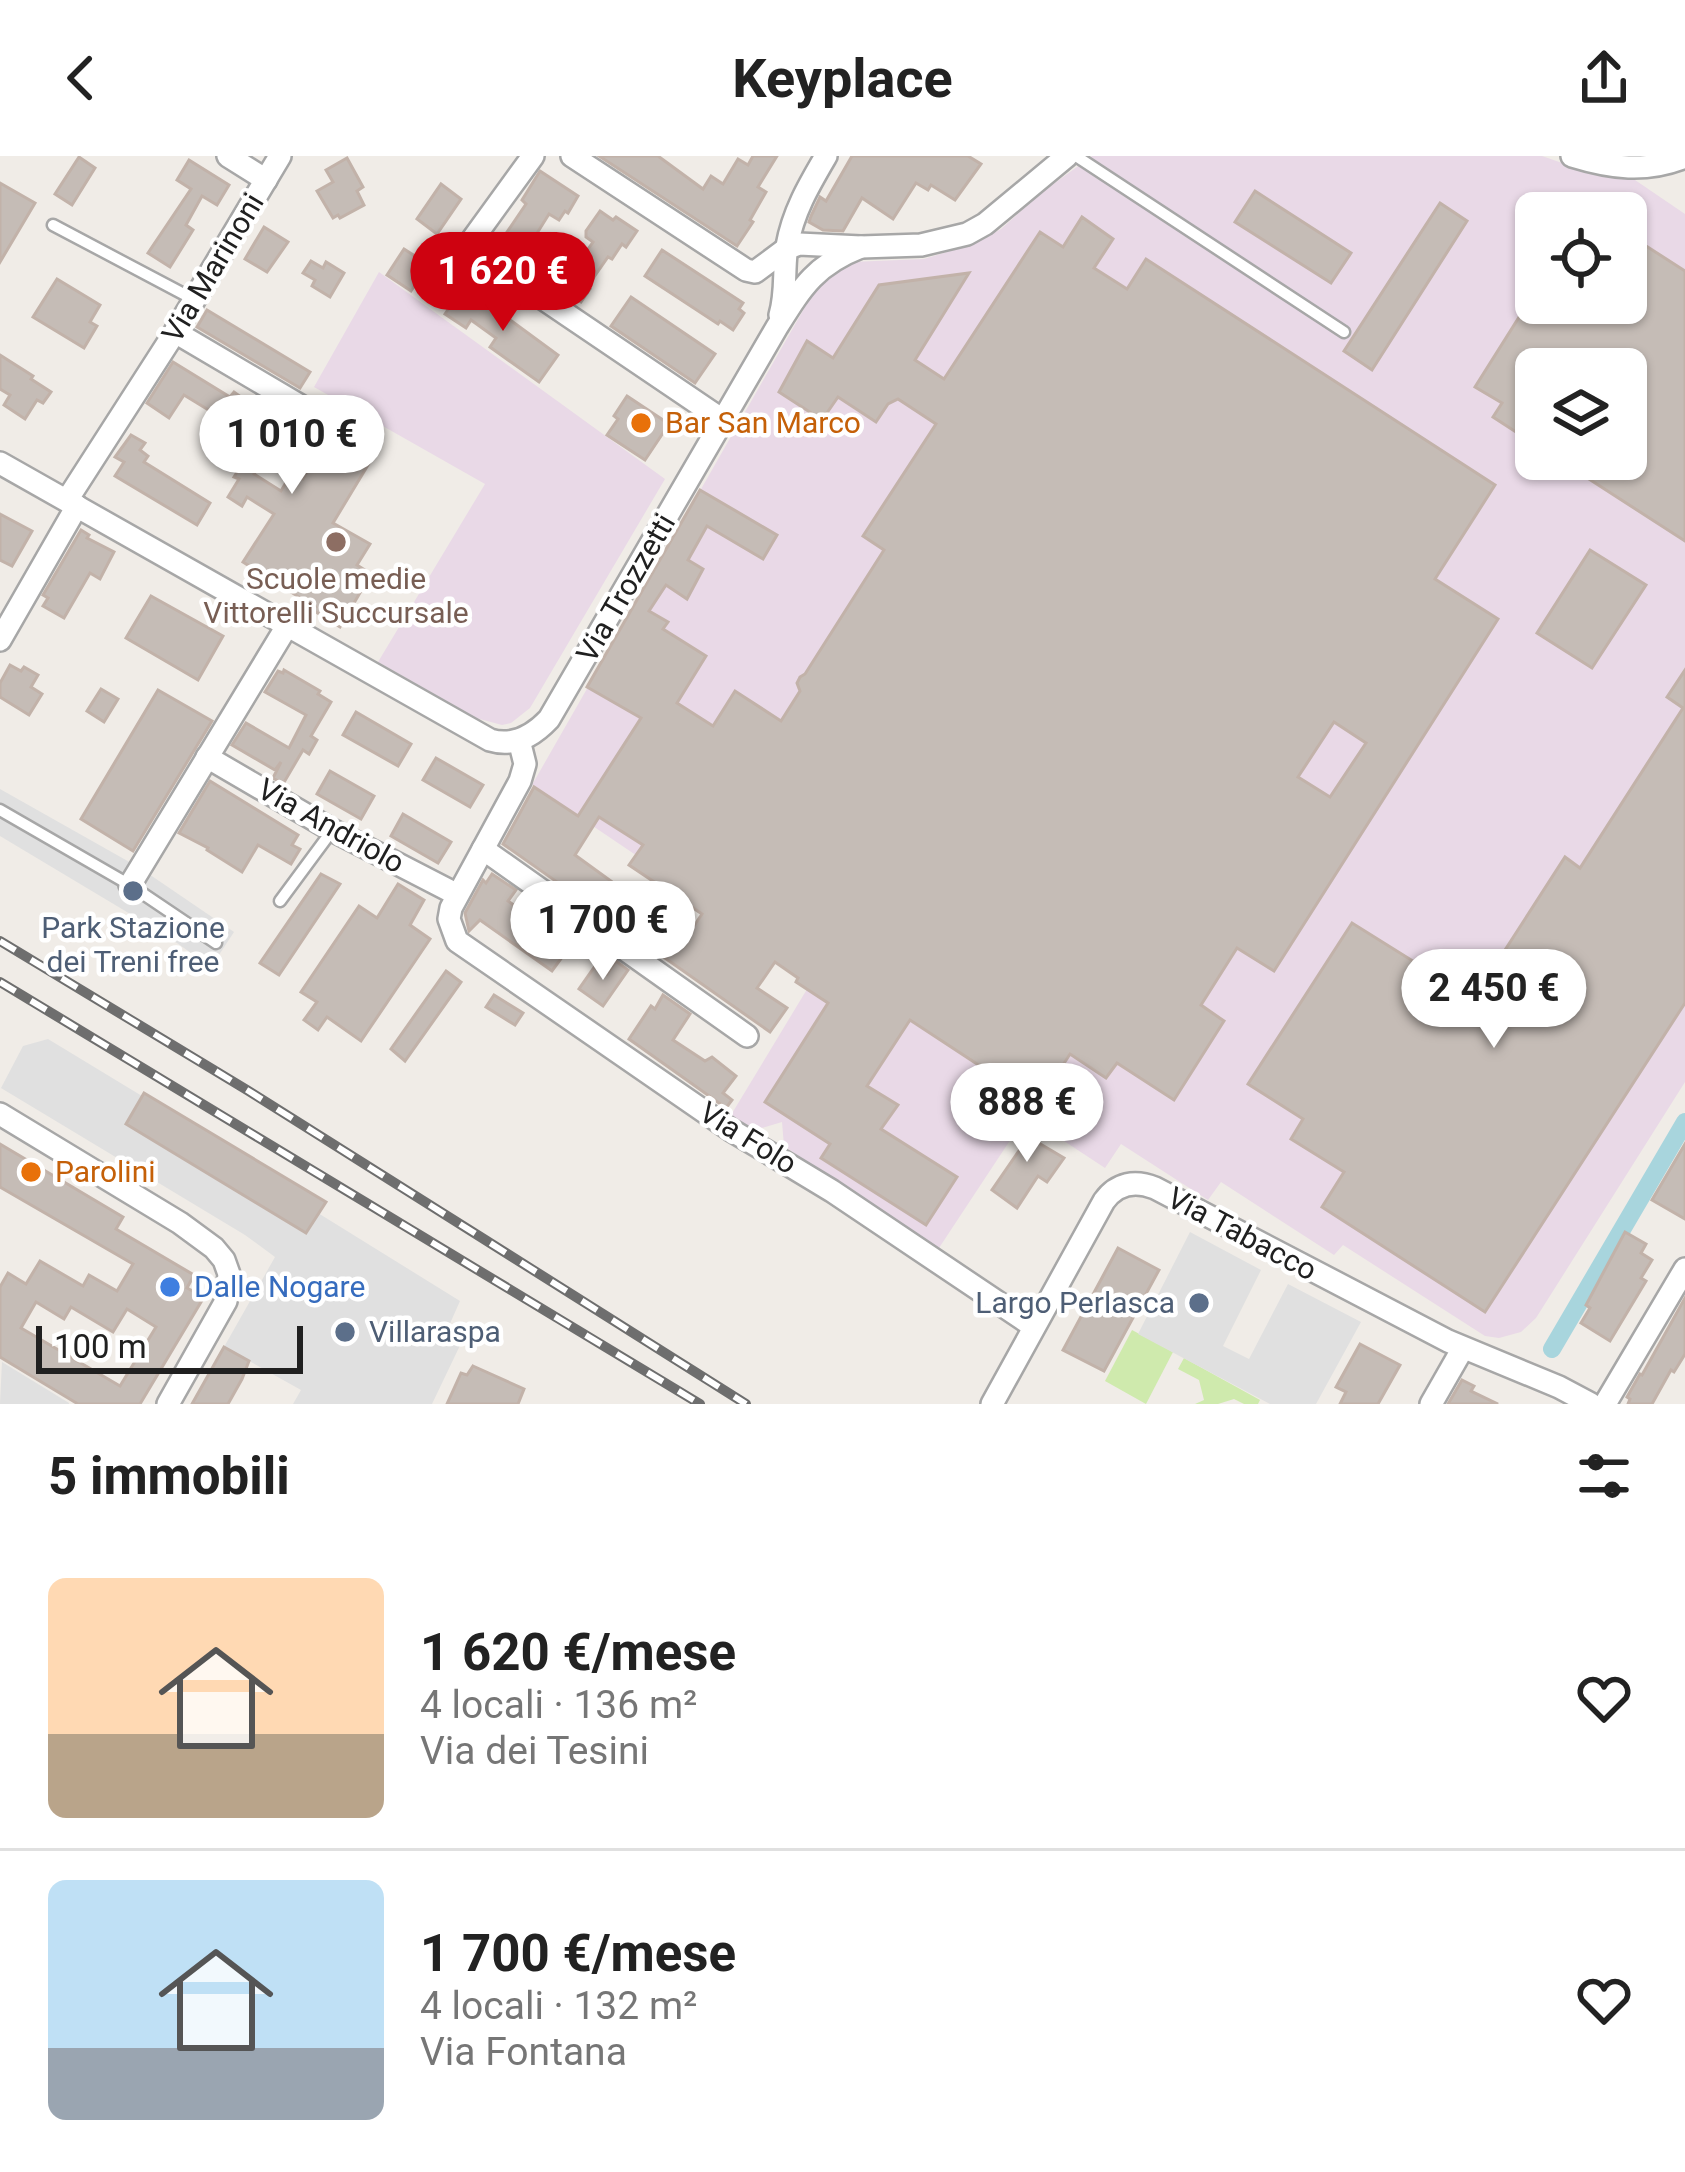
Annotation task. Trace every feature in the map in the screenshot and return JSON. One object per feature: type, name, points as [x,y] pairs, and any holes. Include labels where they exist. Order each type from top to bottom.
[{"type":"street","points":[[228,156],[266,180]]},
{"type":"street","name":"Via Marinoni","points":[[0,640],[72,503],[280,156]]},
{"type":"street","points":[[533,156],[467,247],[724,422]]},
{"type":"street","name":"Via Trozzetti","points":[[572,156],[751,272],[799,244],[861,248],[921,244],[967,234],[1071,156]]},
{"type":"street","points":[[777,327],[784,301],[786,249],[796,211],[826,156]]},
{"type":"street","points":[[1572,156],[1630,169],[1663,166],[1685,157]]},
{"type":"street","name":"Via Trozzetti","points":[[519,740],[549,719],[805,283],[837,257],[861,248]]},
{"type":"street","points":[[175,332],[304,408]]},
{"type":"street","points":[[0,463],[490,740],[519,740],[524,772],[456,894]]},
{"type":"street","points":[[130,885],[287,626]]},
{"type":"street","name":"Via Andriolo","points":[[207,757],[332,830],[456,894]]},
{"type":"street","points":[[483,849],[747,1036]]},
{"type":"street","name":"Via Folo","points":[[456,894],[449,919],[465,948],[731,1130],[832,1191],[1033,1326]]},
{"type":"street","points":[[0,1114],[181,1223],[224,1260],[230,1281],[226,1300],[168,1404]]},
{"type":"street","name":"Via Tabacco","points":[[992,1404],[1104,1202],[1116,1188],[1135,1183],[1155,1188],[1463,1348],[1591,1404]]},
{"type":"street","points":[[1605,1404],[1685,1269]]},
{"type":"street","points":[[1431,1404],[1463,1348]]},
{"type":"lane","points":[[1071,156],[1344,332]]},
{"type":"lane","points":[[53,225],[194,300]]},
{"type":"lane","points":[[0,810],[130,885],[216,943]]},
{"type":"lane","points":[[280,901],[332,830]]},
{"type":"shaded area","points":[[1092,156],[1542,156],[1591,173],[1635,180],[1685,214],[1685,1082],[1536,1318],[1521,1332],[1485,1336],[1343,1245],[1334,1255],[1221,1182],[1208,1200],[1121,1144],[1105,1168],[1026,1116],[937,1251],[784,1146],[782,1122],[755,1130],[731,1115],[815,976],[532,785],[817,286],[851,262],[924,259],[976,243],[1001,229]]},
{"type":"shaded area","points":[[379,272],[665,479],[530,708],[511,723],[476,718],[378,662],[485,484],[314,387]]},
{"type":"shaded area","name":"Park Stazione dei Treni free","points":[[0,789],[140,868],[234,932],[211,967],[0,836]]},
{"type":"shaded area","points":[[48,1039],[142,1096],[126,1125],[306,1232],[318,1213],[460,1301],[448,1328],[465,1335],[432,1404],[293,1404],[301,1390],[224,1347],[275,1257],[1,1088],[23,1046]]},
{"type":"shaded area","name":"Largo Perlasca","points":[[1190,1232],[1261,1270],[1223,1346],[1249,1359],[1288,1284],[1361,1322],[1316,1404],[1270,1404],[1138,1334]]},
{"type":"shaded area","points":[[2,1362],[69,1403],[69,1404],[0,1404]]},
{"type":"green space","points":[[1132,1330],[1173,1352],[1146,1404],[1105,1381]]},
{"type":"green space","points":[[1184,1358],[1260,1400],[1258,1404],[1234,1399],[1195,1404],[1204,1400],[1199,1380],[1178,1369]]},
{"type":"building","points":[[599,156],[658,156],[703,189],[711,176],[723,184],[738,159],[748,165],[753,156],[777,156],[758,187],[766,192],[753,222],[737,246]]},
{"type":"building","points":[[852,156],[968,156],[981,164],[955,200],[931,185],[928,190],[916,183],[893,219],[862,198],[843,231],[823,230],[809,222],[811,216],[820,197],[826,201]]},
{"type":"building","points":[[79,157],[95,168],[72,205],[55,194]]},
{"type":"building","points":[[347,158],[363,187],[357,191],[364,205],[333,218],[317,191],[333,182],[326,170]]},
{"type":"building","points":[[189,160],[229,185],[217,205],[202,196],[186,225],[193,230],[170,267],[148,253],[191,189],[177,180]]},
{"type":"building","points":[[540,171],[578,196],[559,220],[549,214],[534,238],[544,245],[527,269],[498,250]]},
{"type":"building","points":[[0,183],[35,203],[0,262]]},
{"type":"building","points":[[441,184],[461,199],[437,234],[417,219]]},
{"type":"building","points":[[1255,191],[1351,253],[1331,283],[1235,222]]},
{"type":"building","points":[[1440,203],[1467,221],[1372,370],[1344,351]]},
{"type":"building","points":[[600,211],[637,231],[626,247],[622,244],[612,259],[608,257],[581,302],[570,299],[553,287],[555,277],[567,260],[576,266],[593,242],[586,231]]},
{"type":"building","points":[[1082,217],[1113,239],[1094,268],[1127,289],[1146,259],[1495,485],[1435,579],[1498,619],[1274,971],[1237,948],[1201,1005],[1224,1021],[1174,1100],[1117,1063],[1106,1078],[1070,1054],[1038,1104],[910,1020],[867,1086],[898,1105],[881,1129],[957,1177],[926,1225],[821,1158],[830,1144],[765,1102],[828,1003],[775,962],[757,988],[787,1008],[770,1032],[503,844],[534,787],[578,816],[641,718],[587,687],[700,490],[777,535],[763,559],[707,526],[688,560],[703,569],[687,599],[666,585],[649,611],[668,622],[663,629],[706,656],[677,703],[713,726],[735,691],[781,721],[800,691],[800,677],[884,550],[863,536],[936,424],[898,399],[888,404],[876,422],[838,397],[822,420],[779,392],[807,341],[833,358],[879,285],[969,273],[915,360],[944,379],[1040,232],[1063,247]],"holes":[[[1334,722],[1366,743],[1330,797],[1298,777]],[[599,817],[643,845],[629,865],[702,914],[683,942],[640,913],[635,920],[601,896],[611,881],[575,855]]]},
{"type":"building","points":[[264,227],[288,242],[267,272],[245,259]]},
{"type":"building","points":[[1647,247],[1685,271],[1685,541],[1591,480],[1647,480],[1647,348],[1515,348],[1515,431],[1493,417],[1502,403],[1475,387],[1515,324],[1647,324]]},
{"type":"building","points":[[404,249],[429,265],[411,291],[387,275]]},
{"type":"building","points":[[662,250],[743,303],[739,309],[744,313],[733,330],[645,276]]},
{"type":"building","points":[[311,261],[323,268],[326,262],[344,273],[330,297],[312,286],[315,280],[303,273]]},
{"type":"building","points":[[57,279],[100,305],[90,322],[97,326],[84,348],[33,317]]},
{"type":"building","points":[[464,286],[558,355],[539,382],[490,347],[496,338],[471,320],[466,328],[445,314]]},
{"type":"building","points":[[631,297],[715,354],[695,383],[611,326]]},
{"type":"building","points":[[207,310],[310,372],[300,388],[197,327]]},
{"type":"building","points":[[0,355],[51,392],[43,403],[37,400],[25,419],[4,405],[10,395],[0,389]]},
{"type":"building","points":[[173,362],[230,397],[234,392],[245,400],[242,405],[266,419],[269,416],[284,424],[254,474],[281,491],[292,472],[303,479],[348,402],[375,417],[357,451],[371,460],[333,523],[370,544],[357,565],[371,574],[340,627],[243,562],[274,514],[247,497],[242,506],[228,497],[252,448],[215,426],[220,417],[184,395],[169,418],[147,403]]},
{"type":"building","points":[[627,396],[669,424],[645,460],[607,435]]},
{"type":"building","points":[[131,435],[145,443],[140,450],[148,456],[144,462],[210,503],[197,525],[115,476],[124,462],[115,457]]},
{"type":"building","points":[[0,514],[32,531],[12,566],[0,560]]},
{"type":"building","points":[[81,530],[114,552],[100,579],[90,573],[64,618],[43,606],[48,598],[43,595]]},
{"type":"building","points":[[1590,550],[1646,585],[1592,668],[1537,633]]},
{"type":"building","points":[[151,596],[223,636],[198,680],[126,638]]},
{"type":"building","points":[[10,665],[38,675],[31,687],[42,694],[29,715],[0,697],[0,683]]},
{"type":"building","points":[[284,670],[331,702],[311,736],[317,740],[309,754],[303,750],[283,784],[273,778],[281,762],[275,770],[232,745],[246,723],[289,748],[306,715],[265,692],[278,671]]},
{"type":"building","points":[[1685,670],[1685,1003],[1485,1312],[1322,1207],[1344,1172],[1291,1139],[1303,1119],[1248,1084],[1352,923],[1488,1008],[1509,977],[1494,967],[1565,857],[1580,868],[1683,708],[1667,697]]},
{"type":"building","points":[[101,689],[118,699],[104,722],[87,711]]},
{"type":"building","points":[[158,690],[212,721],[133,851],[81,819]]},
{"type":"building","points":[[356,712],[411,744],[398,766],[343,735]]},
{"type":"building","points":[[436,758],[483,785],[470,807],[423,780]]},
{"type":"building","points":[[330,771],[374,796],[361,819],[317,794]]},
{"type":"building","points":[[210,781],[298,835],[292,845],[300,849],[291,864],[258,845],[242,872],[179,833]]},
{"type":"building","points":[[403,814],[451,842],[438,863],[391,836]]},
{"type":"building","points":[[321,874],[340,884],[279,975],[260,963]]},
{"type":"building","points":[[492,874],[516,890],[508,901],[518,908],[515,912],[553,939],[563,924],[587,941],[577,955],[568,949],[552,971],[480,920],[469,931],[465,913],[483,880],[486,883]]},
{"type":"building","points":[[398,884],[424,900],[410,925],[430,939],[361,1041],[327,1017],[318,1030],[304,1020],[317,1002],[301,992],[359,906],[377,918]]},
{"type":"building","points":[[616,961],[628,970],[603,1006],[579,989],[595,966],[607,974]]},
{"type":"building","points":[[446,971],[461,982],[405,1061],[391,1049]]},
{"type":"building","points":[[494,995],[523,1013],[515,1025],[486,1007]]},
{"type":"building","points":[[663,995],[690,1014],[673,1040],[705,1061],[712,1057],[736,1076],[723,1093],[732,1100],[726,1108],[629,1039]]},
{"type":"building","points":[[144,1093],[326,1202],[306,1233],[126,1124]]},
{"type":"building","points":[[1025,1117],[1045,1130],[1037,1142],[1064,1158],[1047,1182],[1038,1176],[1017,1208],[992,1190],[1025,1142],[1013,1134]]},
{"type":"building","points":[[0,1144],[123,1217],[116,1229],[194,1275],[187,1288],[204,1297],[140,1404],[78,1404],[0,1357],[0,1287],[8,1273],[26,1284],[40,1261],[83,1286],[89,1275],[117,1291],[133,1264],[0,1187]],"holes":[[[36,1302],[64,1319],[71,1307],[113,1332],[127,1309],[156,1327],[120,1386],[21,1328]]]},
{"type":"building","points":[[1685,1144],[1685,1219],[1652,1200]]},
{"type":"building","points":[[1625,1232],[1646,1244],[1641,1253],[1652,1260],[1641,1278],[1646,1281],[1610,1341],[1581,1323]]},
{"type":"building","points":[[1118,1248],[1159,1270],[1104,1371],[1063,1350]]},
{"type":"building","points":[[1685,1298],[1685,1354],[1652,1404],[1628,1404],[1627,1397]]},
{"type":"building","points":[[1360,1344],[1400,1365],[1378,1404],[1340,1404],[1346,1392],[1336,1387]]},
{"type":"building","points":[[224,1347],[249,1361],[228,1404],[192,1404]]},
{"type":"building","points":[[473,1366],[524,1389],[518,1404],[447,1404],[461,1373],[467,1375]]},
{"type":"building","points":[[1462,1380],[1474,1386],[1471,1391],[1498,1404],[1448,1404]]},
{"type":"waterway","points":[[1552,1349],[1685,1122]]},
{"type":"railway","points":[[0,941],[247,1090],[746,1404]]},
{"type":"railway","points":[[0,982],[700,1404]]},
{"type":"place","name":"Bar San Marco","points":[[641,423]]},
{"type":"place","name":"Scuole medie Vittorelli Succursale","points":[[336,542]]},
{"type":"place","name":"Park Stazione dei Treni free","points":[[133,891]]},
{"type":"place","name":"Parolini","points":[[31,1172]]},
{"type":"place","name":"Dalle Nogare","points":[[170,1287]]},
{"type":"place","name":"Largo Perlasca","points":[[1199,1303]]},
{"type":"place","name":"Villaraspa","points":[[345,1332]]}]
